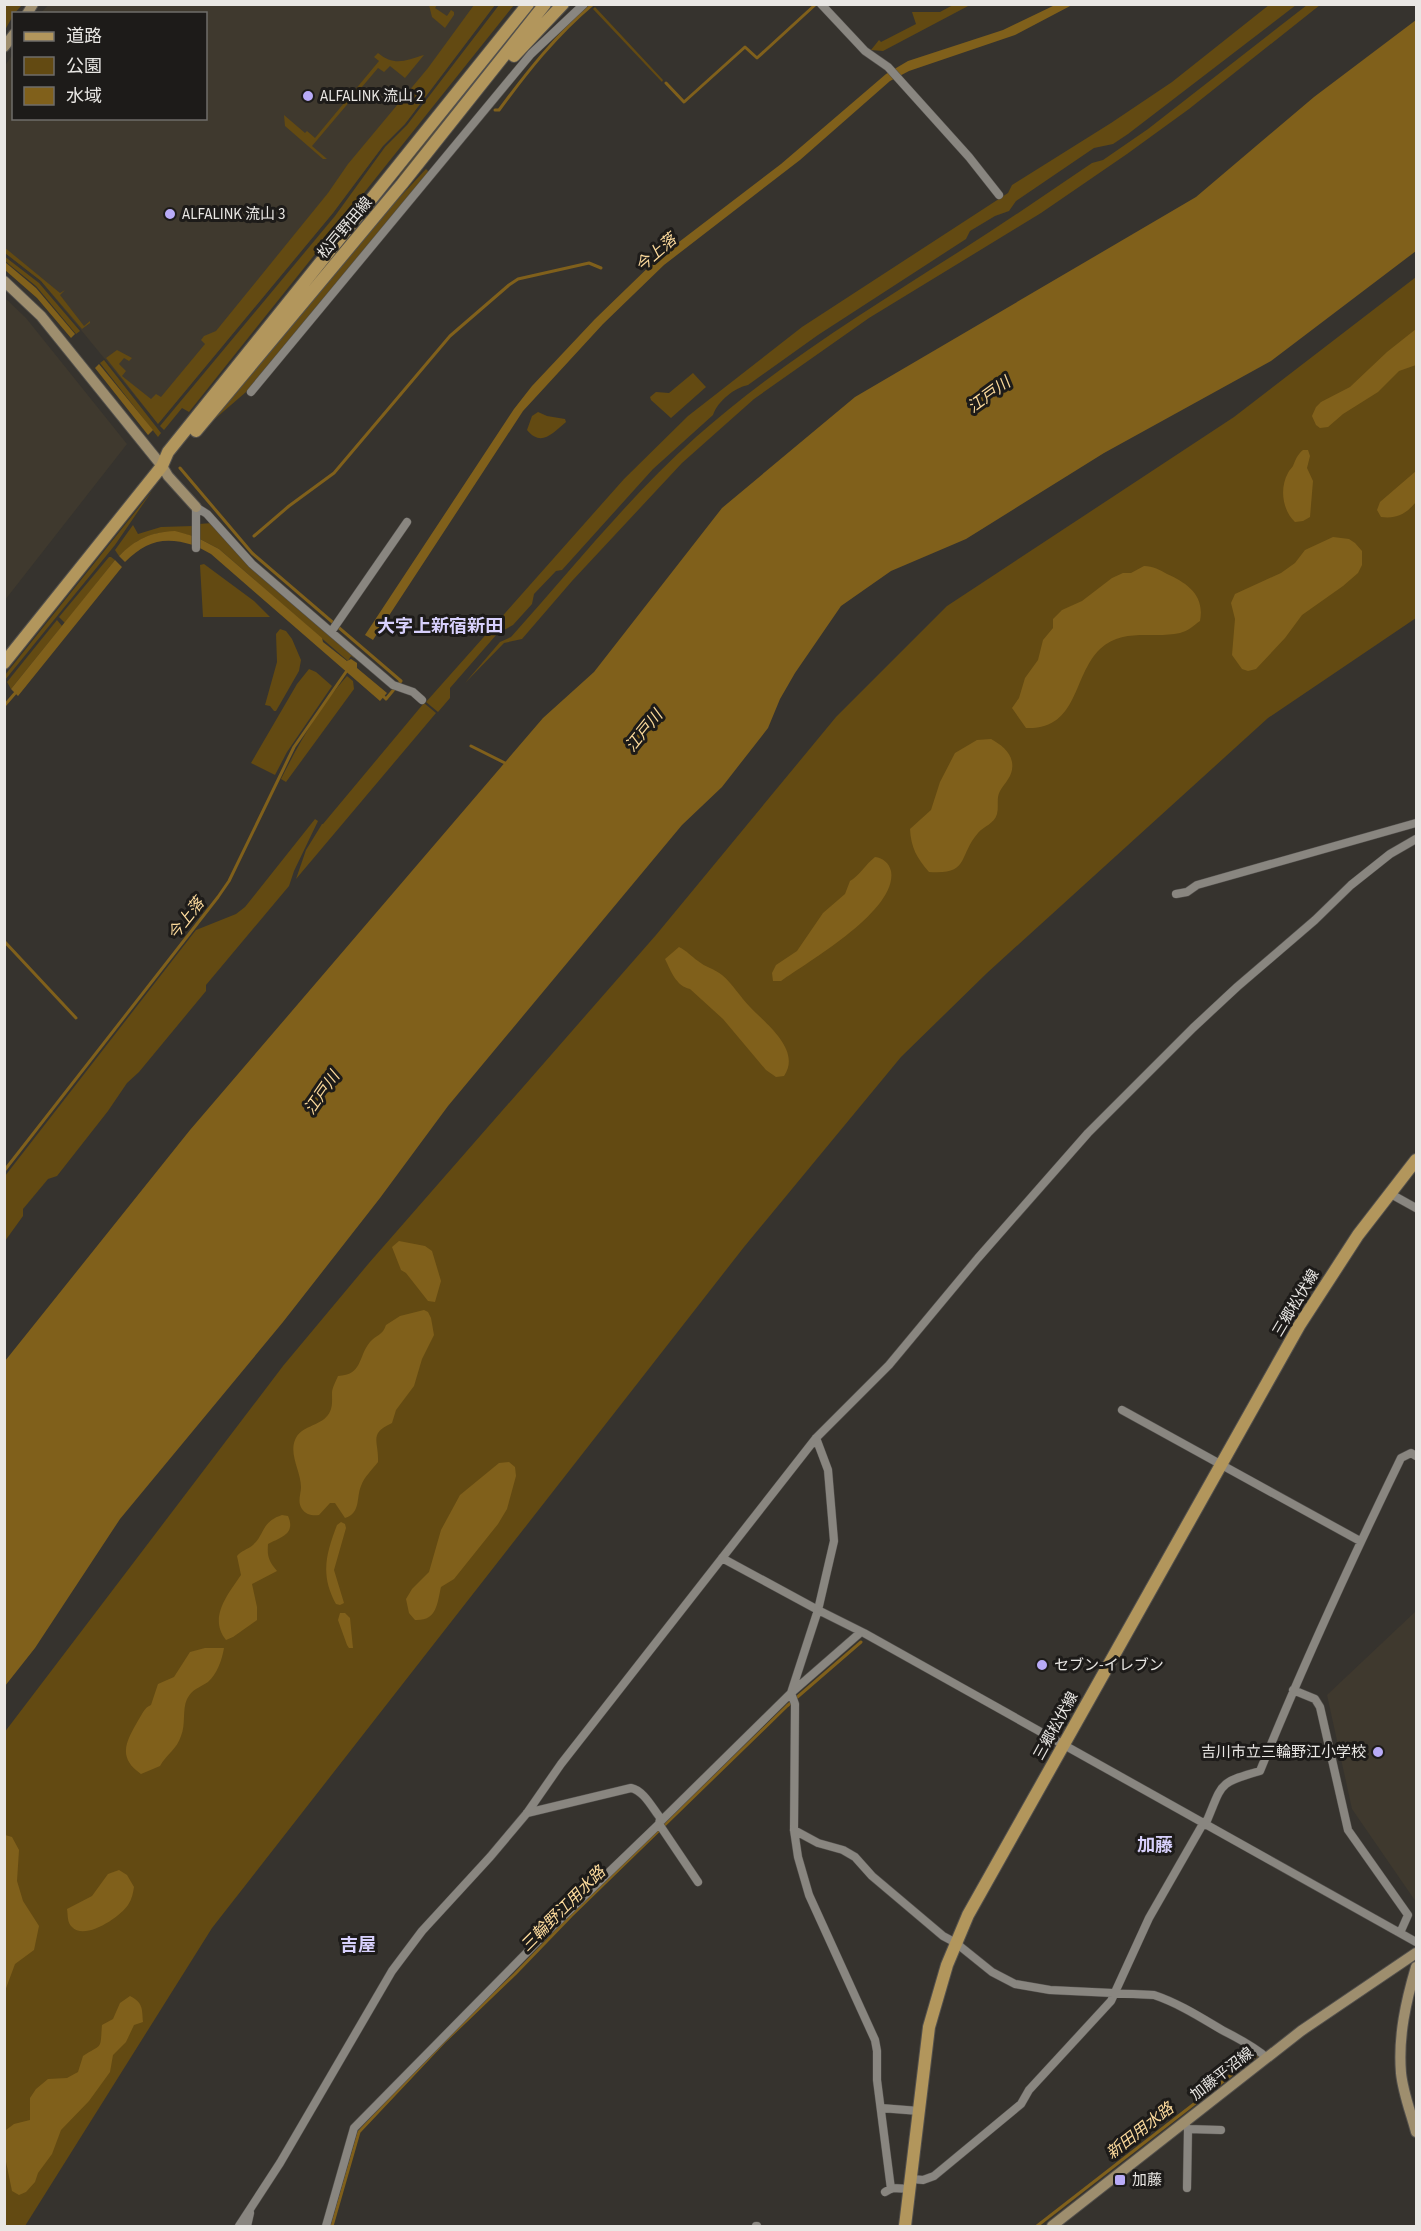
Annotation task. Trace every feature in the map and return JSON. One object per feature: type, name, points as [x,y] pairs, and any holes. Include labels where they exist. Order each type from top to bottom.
[{"type":"main road","name":"松戸野田線","points":[[4,663],[162,466],[176,443],[528,4]]},
{"type":"main road","name":"松戸野田線","points":[[162,466],[174,457],[402,184],[545,4]]},
{"type":"main road","points":[[402,184],[451,134],[523,45],[562,4]]},
{"type":"main road","points":[[4,281],[41,316],[168,476],[196,507]]},
{"type":"main road","name":"三郷松伏線","points":[[905,2226],[912,2184],[929,2027],[938,1992],[956,1943],[984,1884],[1330,1275],[1389,1193],[1416,1160]]},
{"type":"main road","name":"加藤平沼線","points":[[1052,2226],[1186,2126],[1267,2058],[1333,2009],[1416,1953]]},
{"type":"main road","points":[[1416,1966],[1404,2014],[1400,2057],[1405,2094],[1416,2132]]},
{"type":"street","points":[[251,392],[531,54],[584,4]]},
{"type":"street","points":[[821,4],[864,51],[888,67],[969,157],[999,195]]},
{"type":"street","points":[[196,507],[196,548]]},
{"type":"street","points":[[196,507],[207,514],[252,564],[334,627],[396,686],[413,692],[423,700]]},
{"type":"street","points":[[334,627],[407,522]]},
{"type":"street","points":[[1176,894],[1187,892],[1197,885],[1416,823]]},
{"type":"street","points":[[239,2226],[292,2144],[392,1971],[422,1931],[527,1813],[561,1764],[816,1438],[889,1365],[1043,1183],[1122,1098],[1193,1028],[1351,885],[1390,854],[1416,839]]},
{"type":"street","points":[[1389,1193],[1416,1208]]},
{"type":"street","points":[[1122,1410],[1360,1541]]},
{"type":"street","points":[[816,1438],[828,1470],[834,1541],[818,1610],[790,1693],[795,1704],[794,1830],[798,1857],[809,1895],[874,2040],[888,2190],[934,2176],[1021,2104],[1029,2090],[1111,2001],[1149,1918],[1205,1823],[1222,1785],[1231,1779],[1260,1771],[1293,1690],[1360,1541],[1401,1458],[1411,1453],[1416,1456]]},
{"type":"street","points":[[722,1558],[1064,1743],[1416,1942]]},
{"type":"street","points":[[326,2226],[354,2128],[550,1929],[790,1693],[861,1632]]},
{"type":"street","points":[[1293,1690],[1315,1699],[1320,1707],[1348,1830],[1408,1915],[1400,1933]]},
{"type":"street","points":[[527,1813],[631,1788],[638,1790],[698,1882]]},
{"type":"street","points":[[794,1830],[818,1843],[843,1850],[855,1857],[872,1876],[943,1936],[956,1943],[992,1972],[1015,1984],[1029,1988],[1154,1995],[1259,2050],[1267,2058]]},
{"type":"street","points":[[881,2108],[919,2111]]},
{"type":"street","points":[[1187,2188],[1186,2126],[1221,2130]]},
{"type":"street","points":[[247,2226],[251,2208]]},
{"type":"shaded area","points":[[48,5],[495,5],[405,124],[383,146],[333,213],[158,424],[41,281],[5,253],[4,67],[12,55],[12,120],[207,120],[207,12],[42,12]]},
{"type":"shaded area","points":[[5,298],[26,318],[127,444],[5,600]]},
{"type":"shaded area","name":"吉川市立三輪野江小学校","points":[[1416,1611],[1416,1902],[1352,1809],[1327,1695]]},
{"type":"green space","points":[[5,4],[22,5],[16,12],[12,12],[12,18],[5,30]]},
{"type":"green space","points":[[429,5],[437,5],[435,8],[447,16],[451,10],[454,12],[445,28],[432,17]]},
{"type":"green space","points":[[474,5],[495,5],[405,124],[383,146],[333,213],[158,424],[106,358],[117,350],[132,358],[129,361],[124,358],[119,364],[126,371],[122,376],[151,399],[156,394],[161,397],[205,344],[201,340],[204,336],[216,331],[328,193],[348,164],[428,68]]},
{"type":"green space","points":[[499,5],[514,5],[189,412],[182,408],[164,430],[160,426],[335,216],[385,147],[407,125]]},
{"type":"green space","points":[[535,5],[537,5],[399,176]]},
{"type":"green space","points":[[953,5],[970,5],[883,51],[871,50],[879,40],[881,42],[916,24],[912,12],[940,12]]},
{"type":"green space","points":[[1269,5],[1296,5],[1128,134],[1113,144],[1094,148],[1016,201],[1009,211],[995,216],[970,231],[966,239],[818,335],[748,385],[727,396],[713,415],[653,469],[562,570],[556,571],[534,594],[532,604],[513,625],[497,634],[450,688],[450,698],[438,712],[426,702],[624,479],[688,416],[802,327],[1008,193],[1012,185],[1172,82]]},
{"type":"green space","points":[[1307,5],[1320,5],[1189,109],[1127,154],[1041,213],[869,318],[754,399],[682,463],[572,581],[522,639],[504,643],[465,683],[500,642],[511,637],[647,484],[727,411],[824,339],[1092,163],[1103,160],[1148,129]]},
{"type":"green space","points":[[595,7],[663,80],[662,82],[593,9]]},
{"type":"green space","points":[[378,53],[395,61],[424,55],[405,78],[390,66],[384,72],[378,68],[312,146],[327,159],[323,159],[285,126],[284,115],[305,133],[307,131],[315,138],[379,61],[374,57]]},
{"type":"green space","points":[[426,169],[429,172],[246,392],[209,424],[387,211]]},
{"type":"green space","points":[[4,247],[60,293],[65,290],[60,295],[84,326],[90,321],[90,323],[82,329],[41,281],[5,253]]},
{"type":"green space","points":[[4,256],[39,283],[80,331],[76,334],[36,286],[5,261]]},
{"type":"green space","points":[[1416,277],[1416,618],[1268,718],[987,973],[901,1057],[744,1247],[212,1928],[25,2226],[4,2226],[4,1733],[283,1366],[369,1263],[656,935],[836,717],[947,606],[1234,417]]},
{"type":"green space","points":[[104,360],[161,433],[158,437],[100,363]]},
{"type":"green space","points":[[693,373],[706,387],[671,418],[650,397],[656,392],[669,393]]},
{"type":"green space","points":[[538,412],[565,419],[566,422],[546,437],[537,438],[527,430],[532,416]]},
{"type":"green space","points":[[152,491],[115,545],[5,680],[5,675]]},
{"type":"green space","points":[[212,523],[356,656],[354,658],[351,656],[348,661],[219,549],[198,538],[199,524]]},
{"type":"green space","points":[[133,525],[138,534],[161,527],[193,526],[193,536],[171,532],[153,534],[136,542],[119,556],[115,550]]},
{"type":"green space","points":[[109,557],[115,560],[65,623],[59,617]]},
{"type":"green space","points":[[204,564],[254,601],[270,617],[203,617],[200,565]]},
{"type":"green space","points":[[57,620],[62,626],[11,689],[7,682]]},
{"type":"green space","points":[[280,629],[286,631],[292,639],[301,660],[299,671],[274,711],[270,706],[265,705],[277,662],[276,634]]},
{"type":"green space","points":[[309,669],[332,686],[287,752],[275,775],[251,763],[297,684]]},
{"type":"green space","points":[[347,676],[353,681],[354,689],[286,782],[281,779],[311,725]]},
{"type":"green space","points":[[424,703],[436,713],[296,879],[306,850],[322,824]]},
{"type":"green space","points":[[315,819],[318,821],[289,886],[206,985],[206,991],[139,1072],[127,1083],[57,1176],[48,1179],[23,1209],[23,1216],[5,1241],[5,1176],[196,930],[236,914],[245,907]]},
{"type":"water","points":[[1055,5],[1072,5],[1015,35],[909,71],[890,81],[800,160],[664,265],[603,324],[523,411],[373,640],[365,635],[514,409],[532,386],[595,319],[658,258],[781,164],[886,74],[908,61],[1003,30]]},
{"type":"water","name":"江戸川","points":[[1416,20],[1416,251],[1271,361],[1104,453],[966,539],[891,571],[841,606],[795,673],[780,699],[768,728],[722,787],[682,825],[448,1106],[380,1198],[283,1322],[120,1519],[35,1648],[5,1686],[5,1361],[190,1130],[543,718],[594,672],[722,508],[855,397],[1196,197],[1314,97]]},
{"type":"water","points":[[5,262],[36,288],[75,334],[71,338],[37,298],[5,270]]},
{"type":"water","points":[[1416,329],[1416,365],[1399,371],[1378,392],[1343,414],[1328,427],[1320,428],[1316,425],[1312,416],[1321,402],[1350,387],[1387,352]]},
{"type":"water","points":[[99,364],[153,430],[148,435],[95,368]]},
{"type":"water","points":[[1303,450],[1308,450],[1310,456],[1307,468],[1313,481],[1310,517],[1295,522],[1285,506],[1283,493],[1288,472]]},
{"type":"water","points":[[1416,471],[1416,502],[1401,515],[1381,517],[1377,510],[1380,502]]},
{"type":"water","points":[[175,531],[193,536],[193,545],[173,541],[156,542],[140,549],[125,562],[119,556],[144,538]]},
{"type":"water","points":[[1333,537],[1349,539],[1362,551],[1362,565],[1358,573],[1302,615],[1285,638],[1256,669],[1248,671],[1242,669],[1232,655],[1235,619],[1231,603],[1235,594],[1281,573],[1295,563],[1305,550]]},
{"type":"water","points":[[198,538],[219,549],[322,638],[323,642],[347,661],[351,659],[357,663],[357,668],[387,693],[380,701],[211,554],[198,547]]},
{"type":"water","points":[[115,560],[122,567],[18,696],[11,689]]},
{"type":"water","points":[[1144,566],[1156,568],[1188,586],[1200,604],[1200,621],[1180,633],[1128,636],[1109,642],[1091,660],[1065,711],[1056,720],[1043,726],[1026,728],[1012,708],[1019,698],[1025,678],[1038,660],[1043,640],[1053,628],[1053,619],[1062,610],[1082,601],[1112,578],[1123,573],[1131,573]]},
{"type":"water","points":[[991,739],[1007,751],[1012,767],[1009,778],[999,794],[996,817],[978,833],[957,867],[942,872],[929,872],[915,852],[910,829],[931,810],[940,782],[955,753],[977,740]]},
{"type":"water","points":[[875,857],[885,861],[891,871],[889,886],[881,902],[867,918],[830,948],[781,981],[773,981],[772,973],[776,965],[797,951],[823,913],[845,894],[850,881]]},
{"type":"water","points":[[679,947],[726,979],[772,1029],[785,1047],[788,1056],[788,1066],[784,1076],[776,1077],[766,1070],[723,1019],[690,989],[681,985],[665,959]]},
{"type":"water","points":[[399,1241],[425,1246],[432,1251],[441,1281],[435,1302],[428,1301],[406,1273],[401,1270],[392,1247]]},
{"type":"water","points":[[424,1310],[431,1318],[434,1335],[422,1359],[414,1386],[396,1410],[392,1423],[377,1435],[378,1462],[362,1483],[354,1513],[345,1518],[335,1503],[330,1503],[319,1515],[308,1514],[300,1504],[301,1487],[293,1452],[295,1440],[301,1431],[320,1422],[328,1415],[338,1376],[346,1375],[356,1368],[366,1347],[383,1331],[386,1325],[400,1316]]},
{"type":"water","points":[[509,1462],[515,1467],[516,1476],[507,1509],[498,1524],[454,1579],[441,1587],[437,1605],[432,1614],[428,1618],[415,1620],[409,1613],[406,1599],[412,1589],[429,1572],[441,1530],[460,1495],[499,1463]]},
{"type":"water","points":[[282,1515],[288,1516],[289,1531],[268,1544],[269,1559],[277,1571],[252,1584],[257,1620],[226,1640],[221,1632],[219,1615],[226,1598],[241,1575],[237,1556],[257,1541],[270,1521]]},
{"type":"water","points":[[341,1522],[346,1528],[334,1570],[344,1603],[340,1605],[336,1604],[331,1593],[326,1564],[333,1536],[337,1525]]},
{"type":"water","points":[[340,1613],[345,1613],[350,1618],[353,1648],[347,1645],[338,1620]]},
{"type":"water","points":[[205,1648],[224,1648],[216,1671],[208,1682],[193,1691],[187,1699],[182,1731],[177,1745],[160,1766],[141,1774],[133,1768],[126,1755],[131,1734],[144,1711],[151,1705],[158,1684],[174,1677],[190,1652]]},
{"type":"water","points":[[5,1835],[12,1837],[19,1850],[17,1881],[23,1901],[39,1926],[34,1950],[15,1964],[5,1991]]},
{"type":"water","points":[[119,1870],[127,1875],[134,1887],[124,1910],[102,1926],[93,1929],[78,1931],[72,1927],[68,1921],[67,1909],[92,1896],[108,1874]]},
{"type":"water","points":[[130,1996],[141,2006],[143,2022],[134,2025],[126,2042],[113,2055],[110,2072],[89,2101],[61,2130],[52,2154],[38,2173],[35,2182],[26,2192],[19,2195],[12,2191],[5,2157],[6,2130],[14,2124],[30,2120],[30,2098],[36,2089],[48,2079],[67,2078],[78,2072],[83,2056],[99,2045],[102,2025],[113,2019],[120,2003]]},
{"type":"waterway","points":[[495,110],[499,110],[554,41],[593,4]]},
{"type":"waterway","points":[[666,83],[684,102],[745,47],[757,58],[816,4]]},
{"type":"waterway","points":[[254,536],[289,506],[334,473],[450,336],[509,285],[518,279],[589,263],[601,268]]},
{"type":"waterway","points":[[180,468],[252,553],[401,681],[386,699],[382,695]]},
{"type":"waterway","name":"今上落","points":[[4,1171],[229,881],[294,747],[348,669]]},
{"type":"waterway","points":[[4,706],[17,691]]},
{"type":"waterway","points":[[471,746],[507,764]]},
{"type":"waterway","points":[[4,941],[76,1018]]},
{"type":"waterway","name":"三輪野江用水路","points":[[332,2226],[359,2132],[444,2042],[571,1916],[787,1706],[861,1642]]},
{"type":"waterway","name":"新田用水路","points":[[1037,2226],[1257,2055]]},
{"type":"place","name":"ALFALINK 流山 2","points":[[308,96]]},
{"type":"place","name":"ALFALINK 流山 3","points":[[170,214]]},
{"type":"place","name":"セブン-イレブン","points":[[1042,1665]]},
{"type":"place","name":"吉川市立三輪野江小学校","points":[[1378,1752]]},
{"type":"place","name":"加藤","points":[[1120,2180]]},
{"type":"district","name":"大字上新宿新田","points":[[440,626]]},
{"type":"district","name":"加藤","points":[[1155,1845]]},
{"type":"district","name":"吉屋","points":[[358,1945]]}]
